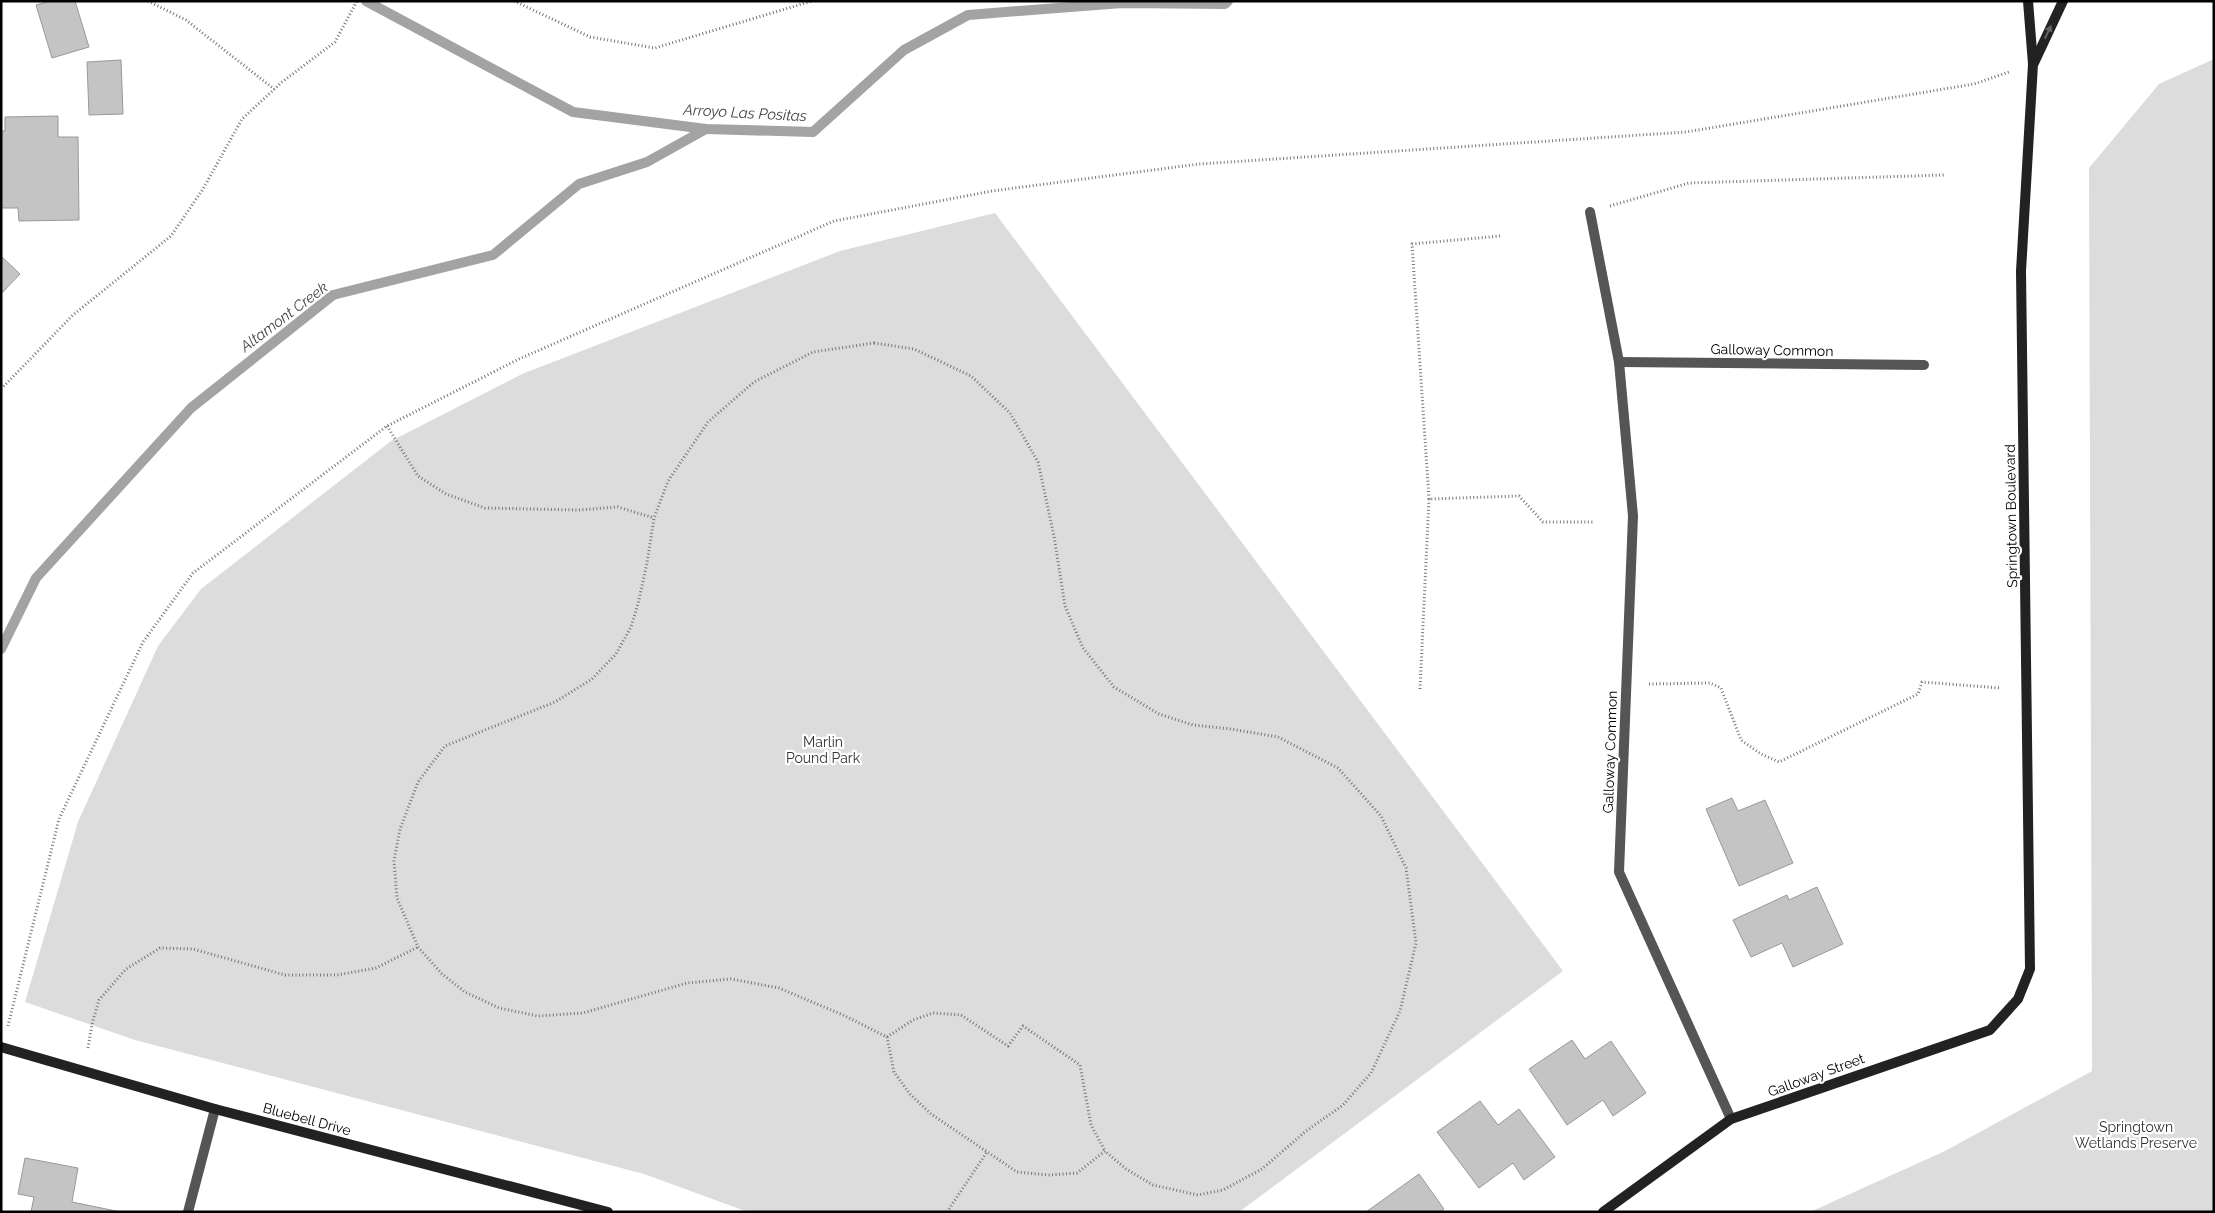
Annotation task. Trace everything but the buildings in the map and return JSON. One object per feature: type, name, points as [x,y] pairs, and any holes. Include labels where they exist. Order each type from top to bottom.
[{"type":"street","name":"Springtown Boulevard","points":[[2028,1],[2033,64],[2021,271],[2030,969]]},
{"type":"street","name":"Springtown Boulevard","points":[[2033,64],[2063,1]]},
{"type":"street","name":"Galloway Common","points":[[1590,212],[1619,362],[1633,516],[1619,872],[1731,1119]]},
{"type":"street","name":"Galloway Common","points":[[1619,362],[1924,365]]},
{"type":"street","name":"Galloway Street","points":[[1603,1212],[1731,1119],[1990,1030],[2018,999],[2030,969]]},
{"type":"street","name":"Bluebell Drive","points":[[2,1048],[215,1109],[608,1212]]},
{"type":"street","points":[[188,1212],[215,1109]]},
{"type":"path","points":[[148,1],[186,20],[274,89]]},
{"type":"path","points":[[1,389],[73,315],[171,236],[203,189],[242,119],[274,89],[335,42],[356,1]]},
{"type":"path","points":[[514,1],[590,37],[656,48],[812,1]]},
{"type":"path","points":[[2,1048],[59,819],[143,642],[193,573],[387,426],[519,359],[834,221],[992,191],[1199,164],[1686,132],[1974,84],[2033,64]]},
{"type":"path","points":[[1590,212],[1689,183],[1944,175]]},
{"type":"path","points":[[1420,689],[1429,499],[1412,244],[1500,236]]},
{"type":"path","points":[[874,343],[914,349],[971,376],[1010,413],[1038,462],[1054,536],[1065,606],[1083,648],[1114,687],[1159,714],[1193,726],[1231,729],[1278,737],[1338,768],[1381,816],[1406,868],[1416,943],[1400,1011],[1370,1073],[1342,1106],[1306,1131],[1262,1169],[1223,1190],[1198,1195],[1153,1185],[1126,1169],[1105,1151],[1091,1125],[1087,1094],[1080,1065],[1023,1026],[1008,1046],[961,1015],[933,1013],[913,1020],[887,1037],[843,1015],[779,988],[731,979],[687,983],[583,1013],[538,1016],[499,1008],[465,992],[442,974],[418,947],[397,898],[394,861],[400,829],[418,782],[444,746],[555,702],[592,679],[616,654],[631,627],[638,604],[654,518],[668,481],[708,422],[754,382],[813,352],[874,343]]},
{"type":"path","points":[[387,426],[418,476],[446,494],[485,508],[578,510],[618,507],[654,518]]},
{"type":"path","points":[[1429,499],[1519,496],[1543,522],[1594,522]]},
{"type":"path","points":[[1626,681],[1670,685],[1710,683],[1721,688],[1742,740],[1761,754],[1779,762],[1918,694],[1922,682],[2000,688]]},
{"type":"path","points":[[84,1072],[92,1024],[99,1000],[126,969],[160,948],[193,950],[285,975],[337,975],[376,968],[418,947]]},
{"type":"path","points":[[887,1037],[894,1072],[910,1094],[931,1114],[1017,1172],[1049,1175],[1077,1173],[1105,1151]]},
{"type":"path","points":[[947,1212],[986,1152]]},
{"type":"green space","name":"Springtown Wetlands Preserve","points":[[2214,59],[2214,1212],[1810,1212],[1945,1151],[2092,1071],[2089,168],[2159,84]]},
{"type":"green space","name":"Marlin Pound Park","points":[[995,213],[1563,971],[1239,1212],[748,1212],[644,1174],[135,1040],[25,1002],[78,822],[158,646],[201,589],[391,441],[522,374],[840,251]]},
{"type":"waterway","name":"Arroyo Las Positas","points":[[366,1],[573,112],[706,129],[813,132],[904,50],[968,15],[1122,3],[1225,4],[1228,1]]},
{"type":"waterway","name":"Altamont Creek","points":[[1,649],[36,578],[191,408],[333,295],[493,255],[579,184],[647,162],[706,129]]}]
